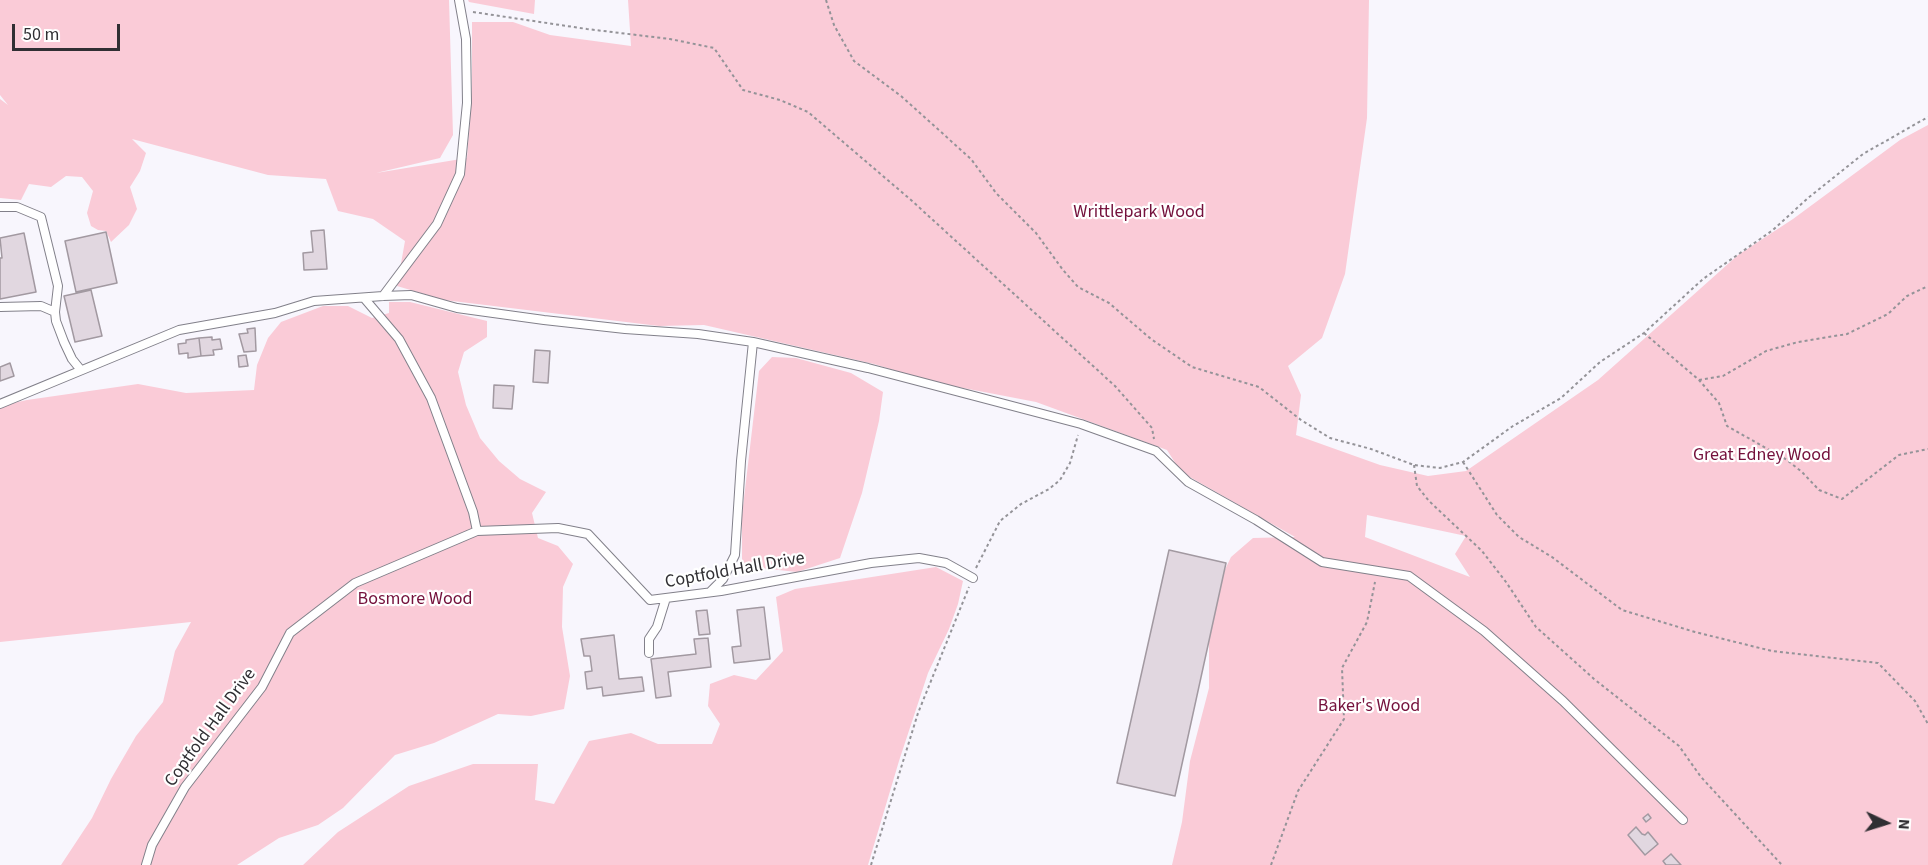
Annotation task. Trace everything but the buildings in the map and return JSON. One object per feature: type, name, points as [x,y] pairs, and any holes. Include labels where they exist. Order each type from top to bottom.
[{"type":"lane","points":[[383,296],[437,224],[460,174],[467,104],[466,39],[459,0]]},
{"type":"lane","points":[[0,207],[17,207],[40,217],[58,286],[56,321],[72,359],[80,369]]},
{"type":"lane","points":[[0,404],[179,330],[275,313],[314,301],[383,296],[411,296],[457,308],[753,342],[868,368],[1081,424],[1156,451],[1188,482],[1256,520],[1322,562],[1409,576],[1484,631],[1563,701],[1683,820]]},
{"type":"lane","points":[[364,298],[399,339],[431,398],[473,512],[477,531]]},
{"type":"lane","points":[[0,307],[41,306],[55,312]]},
{"type":"lane","points":[[709,593],[723,579],[735,555],[741,461],[753,342]]},
{"type":"lane","name":"Coptfold Hall Drive","points":[[146,865],[152,845],[185,787],[262,687],[290,633],[356,583],[477,531],[558,528],[588,534],[650,600],[709,593],[871,563],[919,558],[946,563],[973,578]]},
{"type":"lane","points":[[649,653],[649,639],[657,627],[666,598]]},
{"type":"path","points":[[826,0],[834,25],[854,61],[901,96],[971,159],[996,193],[1036,233],[1063,270],[1078,286],[1109,303],[1151,339],[1192,367],[1260,387],[1301,420],[1330,438],[1371,449],[1414,465],[1440,468],[1463,462],[1513,426],[1562,398],[1600,362],[1644,333],[1703,279],[1773,230],[1808,198],[1863,154],[1928,117]]},
{"type":"path","points":[[461,10],[670,39],[714,48],[743,90],[780,100],[808,112],[938,224],[1114,386],[1152,428],[1156,451]]},
{"type":"path","points":[[1699,380],[1723,376],[1766,351],[1798,342],[1847,334],[1888,314],[1907,296],[1928,286]]},
{"type":"path","points":[[1644,333],[1699,380],[1719,403],[1727,426],[1787,460],[1819,490],[1842,499],[1899,455],[1928,449]]},
{"type":"path","points":[[871,865],[918,713],[979,559],[999,521],[1021,504],[1049,489],[1060,480],[1070,463],[1081,424]]},
{"type":"path","points":[[1463,462],[1497,515],[1519,537],[1552,556],[1622,610],[1695,632],[1772,651],[1878,663],[1915,701],[1928,724]]},
{"type":"path","points":[[1414,465],[1417,486],[1429,501],[1482,550],[1536,627],[1594,680],[1679,746],[1701,777],[1782,865]]},
{"type":"path","points":[[1271,865],[1298,791],[1344,719],[1342,668],[1367,622],[1377,571]]},
{"type":"green space","points":[[0,0],[449,0],[453,135],[440,158],[376,173],[467,158],[472,88],[472,22],[513,22],[550,35],[631,46],[628,0],[1369,0],[1367,118],[1345,274],[1322,338],[1288,366],[1301,395],[1296,435],[1380,465],[1428,476],[1466,471],[1598,380],[1738,255],[1793,219],[1900,140],[1928,125],[1928,865],[1172,865],[1182,822],[1190,761],[1209,688],[1209,603],[1231,557],[1253,538],[1295,537],[1181,472],[1167,450],[1036,402],[932,382],[874,364],[704,325],[659,326],[444,300],[397,286],[405,241],[373,219],[338,211],[326,179],[268,175],[132,139],[146,153],[140,171],[130,187],[137,209],[129,225],[111,242],[106,231],[91,226],[87,213],[93,191],[82,177],[66,176],[51,187],[29,184],[21,200],[0,198],[0,99],[8,105],[0,95]],"holes":[[[1367,515],[1466,536],[1455,554],[1470,577],[1365,537]]]},
{"type":"green space","points":[[468,0],[535,0],[534,14],[469,2]]},
{"type":"green space","name":"Bosmore Wood","points":[[389,302],[410,302],[487,321],[487,337],[464,352],[458,372],[466,405],[480,438],[499,461],[520,479],[546,492],[532,513],[538,538],[558,546],[573,564],[563,587],[562,627],[570,676],[564,709],[531,716],[498,714],[434,743],[395,755],[343,808],[318,825],[279,838],[237,865],[61,865],[92,818],[136,736],[163,702],[175,651],[191,622],[0,642],[0,406],[138,384],[186,393],[254,390],[257,365],[268,338],[281,322],[323,306],[348,306],[372,318],[389,313]]},
{"type":"green space","points":[[772,357],[796,358],[851,373],[883,392],[879,421],[862,493],[840,558],[797,572],[742,566],[742,515],[759,371]]},
{"type":"green space","points":[[936,567],[963,581],[958,604],[928,673],[868,865],[303,865],[338,832],[409,786],[473,764],[538,764],[535,800],[554,804],[589,741],[631,733],[658,744],[712,744],[720,724],[708,706],[710,684],[734,675],[756,680],[783,651],[776,597],[795,589]]},
{"type":"park label","name":"Writtlepark Wood","points":[[1139,213]]},
{"type":"park label","name":"Great Edney Wood","points":[[1762,456]]},
{"type":"park label","name":"Baker's Wood","points":[[1369,707]]}]
